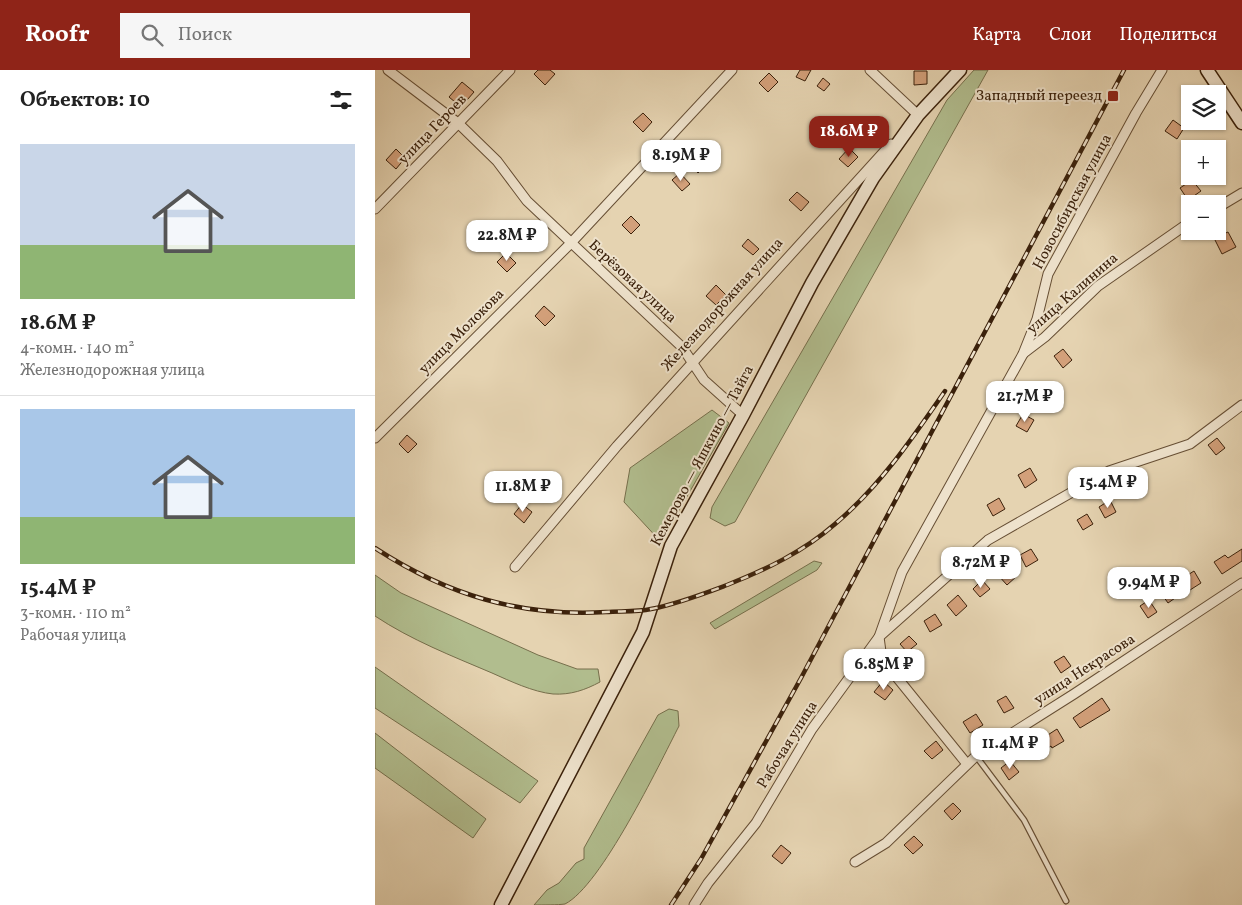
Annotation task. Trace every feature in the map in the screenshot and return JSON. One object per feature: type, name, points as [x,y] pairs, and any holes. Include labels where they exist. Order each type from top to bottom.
[{"type":"main road","name":"Железнодорожная улица","points":[[918,115],[960,70]]},
{"type":"main road","points":[[1207,70],[1242,124]]},
{"type":"main road","name":"Кемерово — Яшкино — Тайга","points":[[501,905],[643,632],[671,546],[743,416],[817,275],[873,178],[918,115]]},
{"type":"street","name":"Берёзовая улица","points":[[388,70],[459,124],[497,161],[527,201],[570,244],[682,347],[694,362],[704,380],[743,416]]},
{"type":"street","name":"улица Героев","points":[[375,209],[509,70]]},
{"type":"street","name":"улица Молокова","points":[[375,438],[570,244],[732,70]]},
{"type":"street","points":[[870,70],[918,115]]},
{"type":"street","name":"Новосибирская улица","points":[[879,637],[902,572],[1023,354],[1037,319],[1048,274],[1136,113],[1162,70]]},
{"type":"street","name":"Железнодорожная улица","points":[[515,567],[617,446],[918,115]]},
{"type":"street","points":[[1226,203],[1242,193]]},
{"type":"street","name":"улица Калинина","points":[[1023,354],[1045,337],[1098,286],[1181,228]]},
{"type":"street","name":"Рабочая улица","points":[[694,905],[708,883],[756,824],[812,729],[879,637],[988,540],[1109,471],[1190,444],[1242,405]]},
{"type":"street","name":"улица Некрасова","points":[[855,862],[886,843],[976,756],[1074,694],[1242,582]]},
{"type":"street","points":[[879,637],[882,658],[967,764]]},
{"type":"lane","points":[[976,756],[1024,820],[1066,901]]},
{"type":"green space","points":[[974,70],[988,70],[735,522],[725,526],[710,518],[712,507],[947,100]]},
{"type":"green space","points":[[712,410],[729,423],[661,542],[624,502],[630,468]]},
{"type":"green space","points":[[814,561],[822,563],[817,570],[715,629],[710,623]]},
{"type":"green space","points":[[375,575],[401,593],[538,655],[577,669],[598,669],[600,682],[572,693],[545,693],[514,683],[432,647],[403,633],[375,616]]},
{"type":"green space","points":[[375,667],[538,781],[520,803],[375,708]]},
{"type":"green space","points":[[669,709],[678,711],[679,726],[644,795],[612,850],[579,893],[565,904],[534,905],[547,890],[559,883],[576,863],[584,859],[584,848],[658,715]]},
{"type":"green space","points":[[375,733],[486,819],[473,838],[375,768]]},
{"type":"building","points":[[538,70],[550,70],[555,74],[545,85],[534,74]]},
{"type":"building","points":[[800,70],[811,70],[805,81],[796,77]]},
{"type":"building","points":[[914,71],[927,71],[927,84],[914,85]]},
{"type":"building","points":[[769,73],[778,82],[768,92],[759,83]]},
{"type":"building","points":[[823,78],[830,84],[824,91],[817,86]]},
{"type":"building","points":[[462,82],[474,92],[461,107],[449,97]]},
{"type":"building","points":[[643,113],[652,122],[643,132],[633,122]]},
{"type":"building","points":[[1173,120],[1181,126],[1181,130],[1183,130],[1177,139],[1165,131]]},
{"type":"building","points":[[849,148],[858,157],[848,167],[839,159]]},
{"type":"building","points":[[396,149],[405,158],[396,169],[386,160]]},
{"type":"building","points":[[696,159],[704,167],[698,173],[691,165]]},
{"type":"building","points":[[680,173],[690,184],[682,191],[672,180]]},
{"type":"building","points":[[1184,185],[1196,185],[1201,191],[1195,195],[1185,195],[1180,188]]},
{"type":"building","points":[[797,192],[809,202],[801,211],[789,200]]},
{"type":"building","points":[[631,216],[640,225],[631,234],[622,225]]},
{"type":"building","points":[[1228,232],[1236,247],[1222,254],[1215,240],[1226,240],[1226,233]]},
{"type":"building","points":[[748,239],[759,249],[753,255],[742,246]]},
{"type":"building","points":[[506,253],[516,263],[507,272],[497,262]]},
{"type":"building","points":[[716,285],[726,295],[716,305],[706,296]]},
{"type":"building","points":[[544,306],[555,316],[545,326],[535,316]]},
{"type":"building","points":[[1063,349],[1072,360],[1063,368],[1054,356]]},
{"type":"building","points":[[1023,414],[1034,420],[1027,432],[1016,426]]},
{"type":"building","points":[[407,435],[417,444],[408,453],[399,444]]},
{"type":"building","points":[[1217,438],[1225,448],[1216,455],[1208,445]]},
{"type":"building","points":[[1030,468],[1037,480],[1025,488],[1018,475]]},
{"type":"building","points":[[543,479],[552,486],[544,495],[535,488]]},
{"type":"building","points":[[999,498],[1005,509],[993,516],[987,505]]},
{"type":"building","points":[[1110,500],[1116,512],[1105,518],[1099,507]]},
{"type":"building","points":[[522,504],[532,512],[524,523],[514,514]]},
{"type":"building","points":[[1087,514],[1093,524],[1083,530],[1077,520]]},
{"type":"building","points":[[1031,549],[1038,560],[1026,567],[1020,555]]},
{"type":"building","points":[[1242,549],[1242,561],[1222,574],[1214,562],[1225,555],[1228,558]]},
{"type":"building","points":[[1008,566],[1017,576],[1007,585],[998,575]]},
{"type":"building","points":[[1194,571],[1201,583],[1190,590],[1183,578]]},
{"type":"building","points":[[982,580],[990,589],[980,597],[973,589]]},
{"type":"building","points":[[1172,586],[1178,596],[1168,603],[1161,593]]},
{"type":"building","points":[[958,595],[967,606],[956,616],[947,605]]},
{"type":"building","points":[[1149,600],[1157,612],[1148,618],[1140,606]]},
{"type":"building","points":[[935,614],[942,625],[930,632],[924,621]]},
{"type":"building","points":[[909,636],[917,644],[907,652],[900,644]]},
{"type":"building","points":[[1064,656],[1071,666],[1061,673],[1054,662]]},
{"type":"building","points":[[883,681],[893,690],[885,700],[874,692]]},
{"type":"building","points":[[1006,696],[1014,708],[1004,713],[997,701]]},
{"type":"building","points":[[1102,698],[1110,710],[1080,728],[1073,718]]},
{"type":"building","points":[[976,714],[983,725],[970,733],[963,722]]},
{"type":"building","points":[[1057,729],[1064,741],[1052,748],[1051,746],[1032,758],[1024,746],[1035,740],[1037,742]]},
{"type":"building","points":[[936,741],[943,750],[932,759],[924,751]]},
{"type":"building","points":[[1010,761],[1019,772],[1009,780],[1001,768]]},
{"type":"building","points":[[953,803],[961,811],[952,820],[944,811]]},
{"type":"building","points":[[914,836],[923,845],[913,854],[904,845]]},
{"type":"building","points":[[781,845],[791,853],[782,864],[772,856]]},
{"type":"railway","points":[[671,905],[701,859],[801,678],[1124,70]]},
{"type":"railway","points":[[375,548],[429,579],[485,600],[514,606],[574,613],[640,611],[670,604],[709,592],[755,573],[797,552],[823,534],[851,510],[880,478],[945,391]]},
{"type":"place","name":"Западный переезд","points":[[1113,96]]}]
